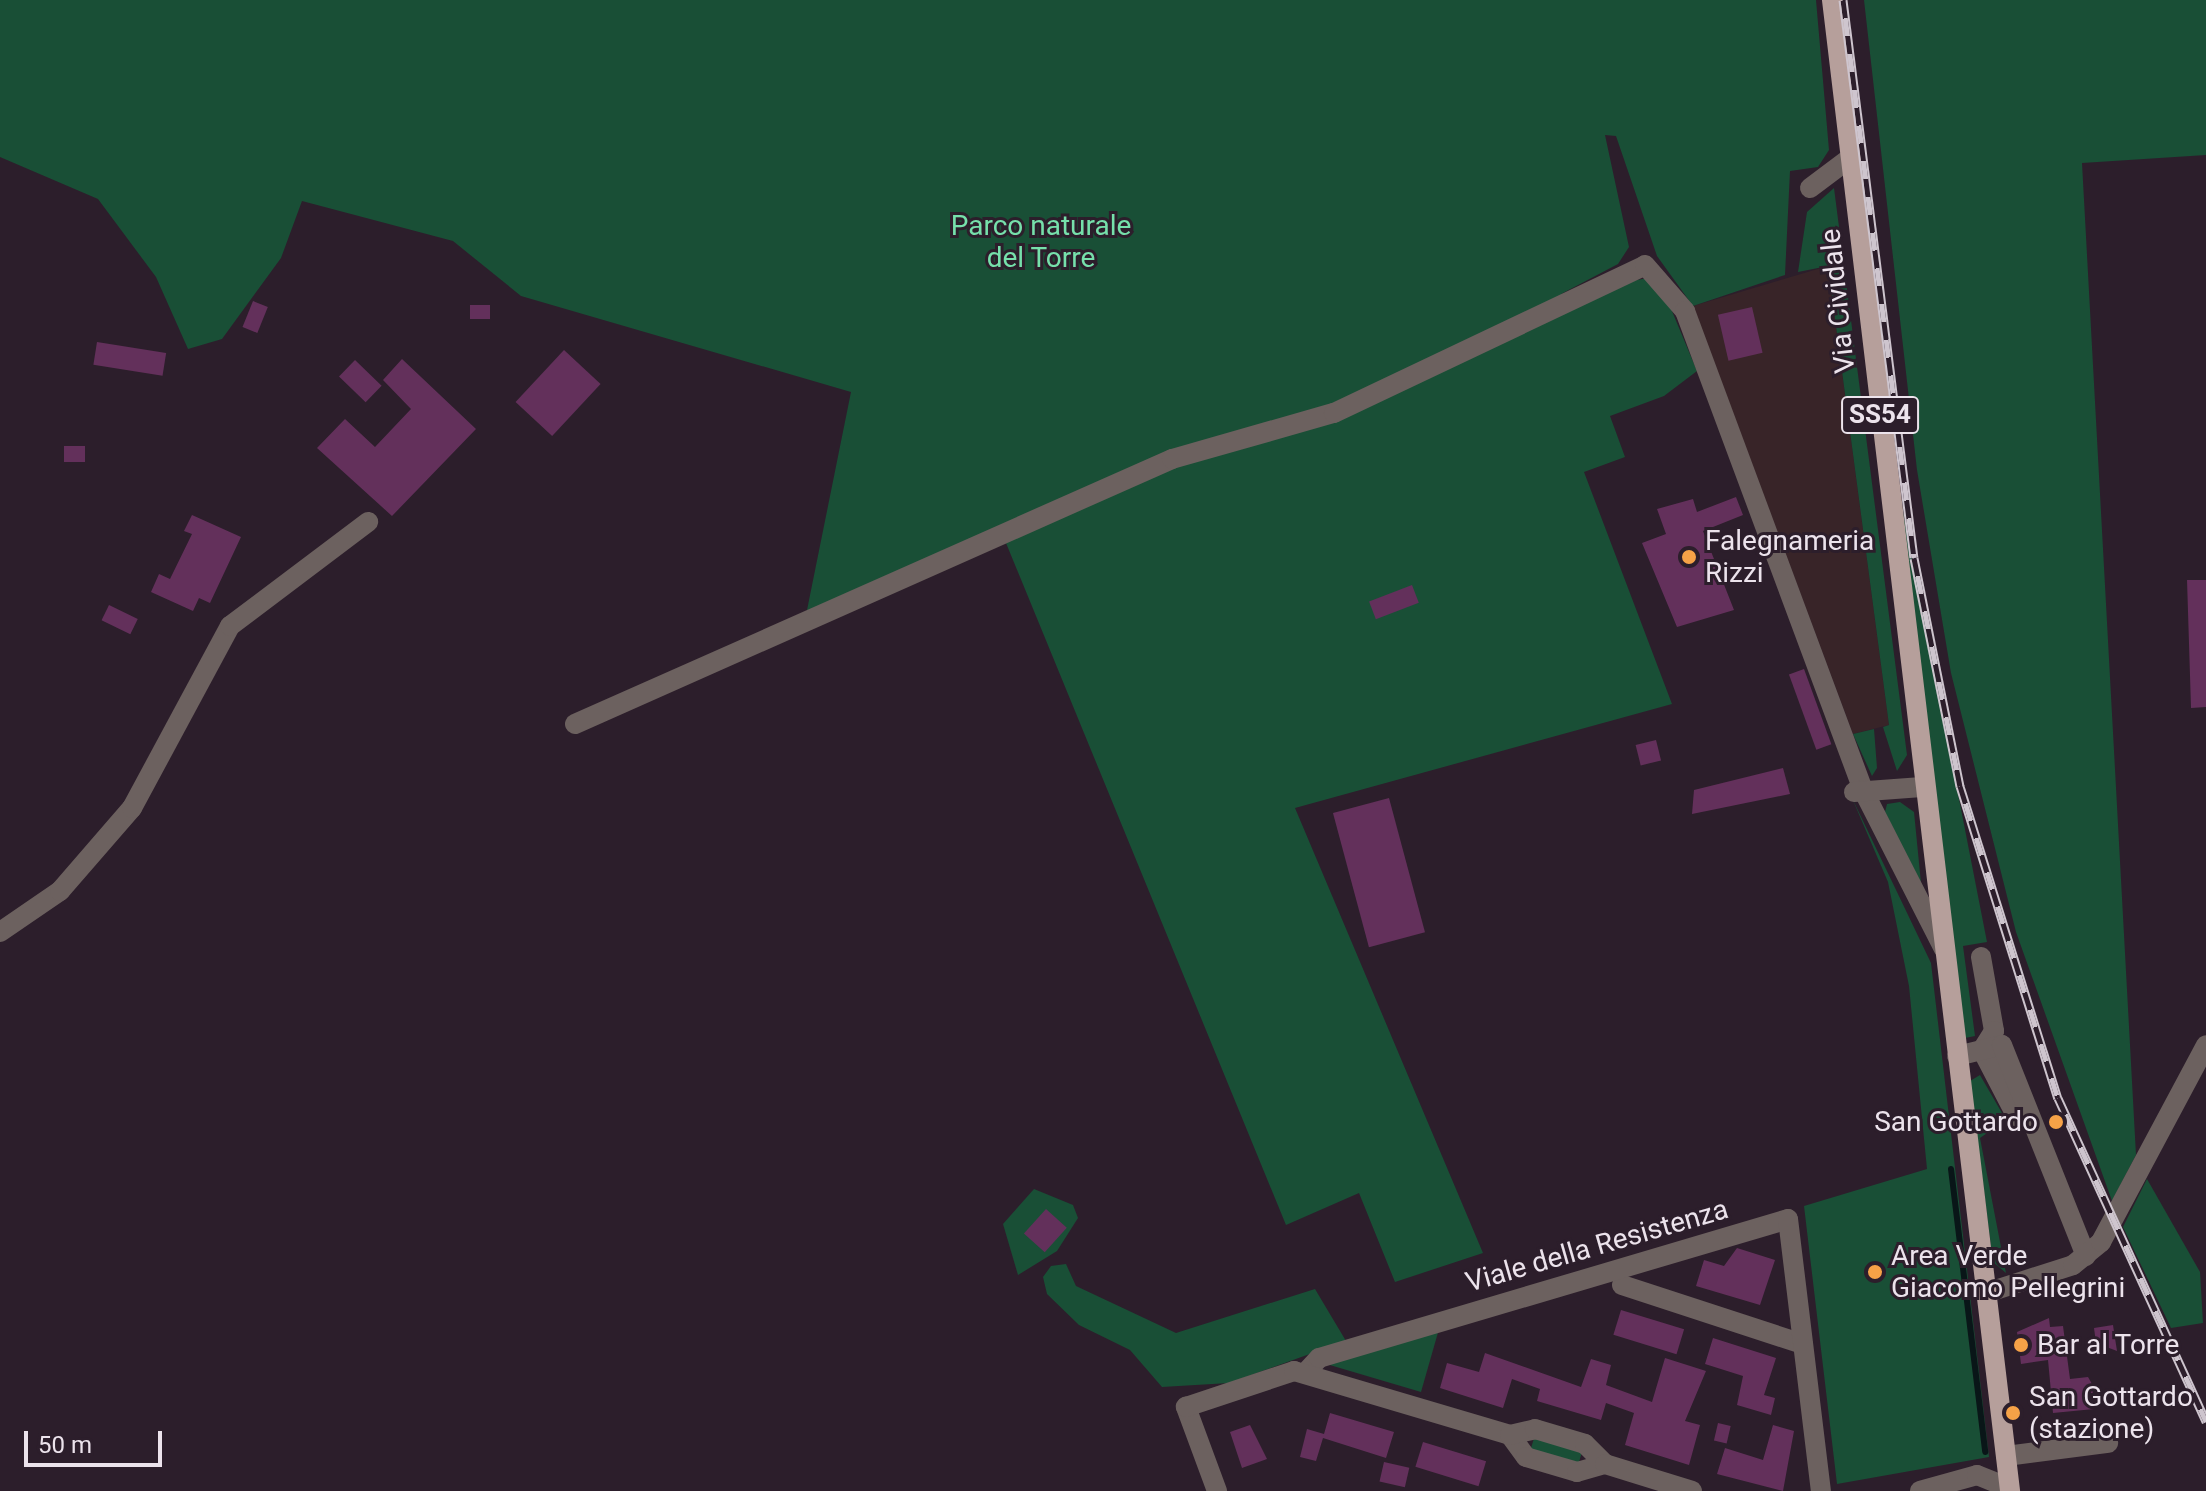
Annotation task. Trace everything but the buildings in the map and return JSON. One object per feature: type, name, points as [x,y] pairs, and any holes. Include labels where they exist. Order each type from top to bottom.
[{"type":"main road","name":"Via Cividale","points":[[1832,0],[1922,787],[2006,1456],[2007,1486]]},
{"type":"street","points":[[1810,188],[1850,158]]},
{"type":"street","name":"Via Cividale","points":[[575,724],[1172,459],[1334,413],[1645,265],[1685,311],[1857,791],[1944,949]]},
{"type":"street","points":[[0,932],[60,891],[132,808],[230,626],[368,522]]},
{"type":"street","points":[[1857,791],[1922,787]]},
{"type":"street","points":[[1981,957],[1994,1031],[1982,1050]]},
{"type":"street","points":[[1957,1056],[2002,1045],[2033,1135],[2086,1256]]},
{"type":"street","points":[[1986,1293],[2086,1256],[2111,1226],[2206,1045]]},
{"type":"street","name":"Viale della Resistenza","points":[[1217,1491],[1186,1407],[1306,1372],[1319,1358],[1788,1219],[1821,1491]]},
{"type":"street","name":"Viale della Resistenza","points":[[1622,1285],[1803,1344]]},
{"type":"street","points":[[1306,1372],[1510,1435],[1535,1429],[1585,1444],[1605,1464],[1692,1491]]},
{"type":"street","points":[[1510,1435],[1526,1457],[1551,1465],[1577,1472],[1605,1464]]},
{"type":"street","points":[[2006,1456],[2108,1443]]},
{"type":"street","points":[[1920,1491],[1977,1475],[2007,1486]]},
{"type":"street","points":[[1971,1491],[2007,1486]]},
{"type":"shaded area","points":[[1828,266],[1889,725],[1853,734],[1693,306]]},
{"type":"green space","name":"Parco naturale del Torre","points":[[0,0],[1816,0],[1829,150],[1818,167],[1790,171],[1785,275],[1693,306],[1657,256],[1616,136],[1605,135],[1629,247],[1618,264],[1561,294],[1648,278],[1664,292],[1697,371],[1664,396],[1610,416],[1625,457],[1584,472],[1672,704],[1295,808],[1483,1253],[1395,1282],[1359,1193],[1286,1225],[1006,543],[804,625],[851,392],[521,296],[453,241],[302,201],[281,258],[222,339],[188,349],[156,277],[98,199],[0,157]]},
{"type":"green space","points":[[1864,0],[2206,0],[2206,155],[2082,163],[2136,1155],[2112,1201],[2016,932],[1951,673],[1917,470]]},
{"type":"green space","points":[[1834,188],[1907,755],[1897,771],[1883,727],[1889,725],[1828,266],[1798,272],[1807,212]]},
{"type":"green space","points":[[1897,482],[1987,942],[1963,946],[1975,1036],[1965,1038]]},
{"type":"green space","points":[[1874,729],[1877,768],[1872,776],[1853,734]]},
{"type":"green space","name":"Area Verde Giacomo Pellegrini","points":[[1852,798],[1931,963],[1989,1457],[1837,1484],[1804,1206],[1927,1169],[1909,986],[1888,882]]},
{"type":"green space","points":[[1900,802],[1914,812],[1921,883],[1885,812],[1887,804]]},
{"type":"green space","points":[[1980,1075],[2006,1120],[1980,1138],[2006,1273],[1993,1262],[1970,1081]]},
{"type":"green space","points":[[2147,1179],[2200,1272],[2203,1323],[2171,1328],[2123,1227]]},
{"type":"green space","points":[[1034,1189],[1073,1205],[1078,1218],[1057,1251],[1018,1275],[1003,1224]]},
{"type":"green space","points":[[1066,1264],[1076,1286],[1176,1333],[1315,1289],[1346,1341],[1229,1383],[1162,1387],[1130,1350],[1079,1325],[1047,1294],[1043,1277],[1051,1266]]},
{"type":"green space","points":[[1439,1329],[1421,1392],[1323,1363]]},
{"type":"green space","points":[[1535,1435],[1583,1450],[1578,1467],[1530,1452]]},
{"type":"waterway","points":[[1951,1169],[1985,1452]]},
{"type":"railway","points":[[1843,0],[1914,558],[1960,786],[2058,1098],[2206,1422]]},
{"type":"place","name":"Falegnameria Rizzi","points":[[1689,557]]},
{"type":"place","name":"San Gottardo","points":[[2056,1122]]},
{"type":"place","name":"Area Verde Giacomo Pellegrini","points":[[1875,1272]]},
{"type":"place","name":"Bar al Torre","points":[[2021,1345]]},
{"type":"place","name":"San Gottardo (stazione)","points":[[2013,1413]]}]
